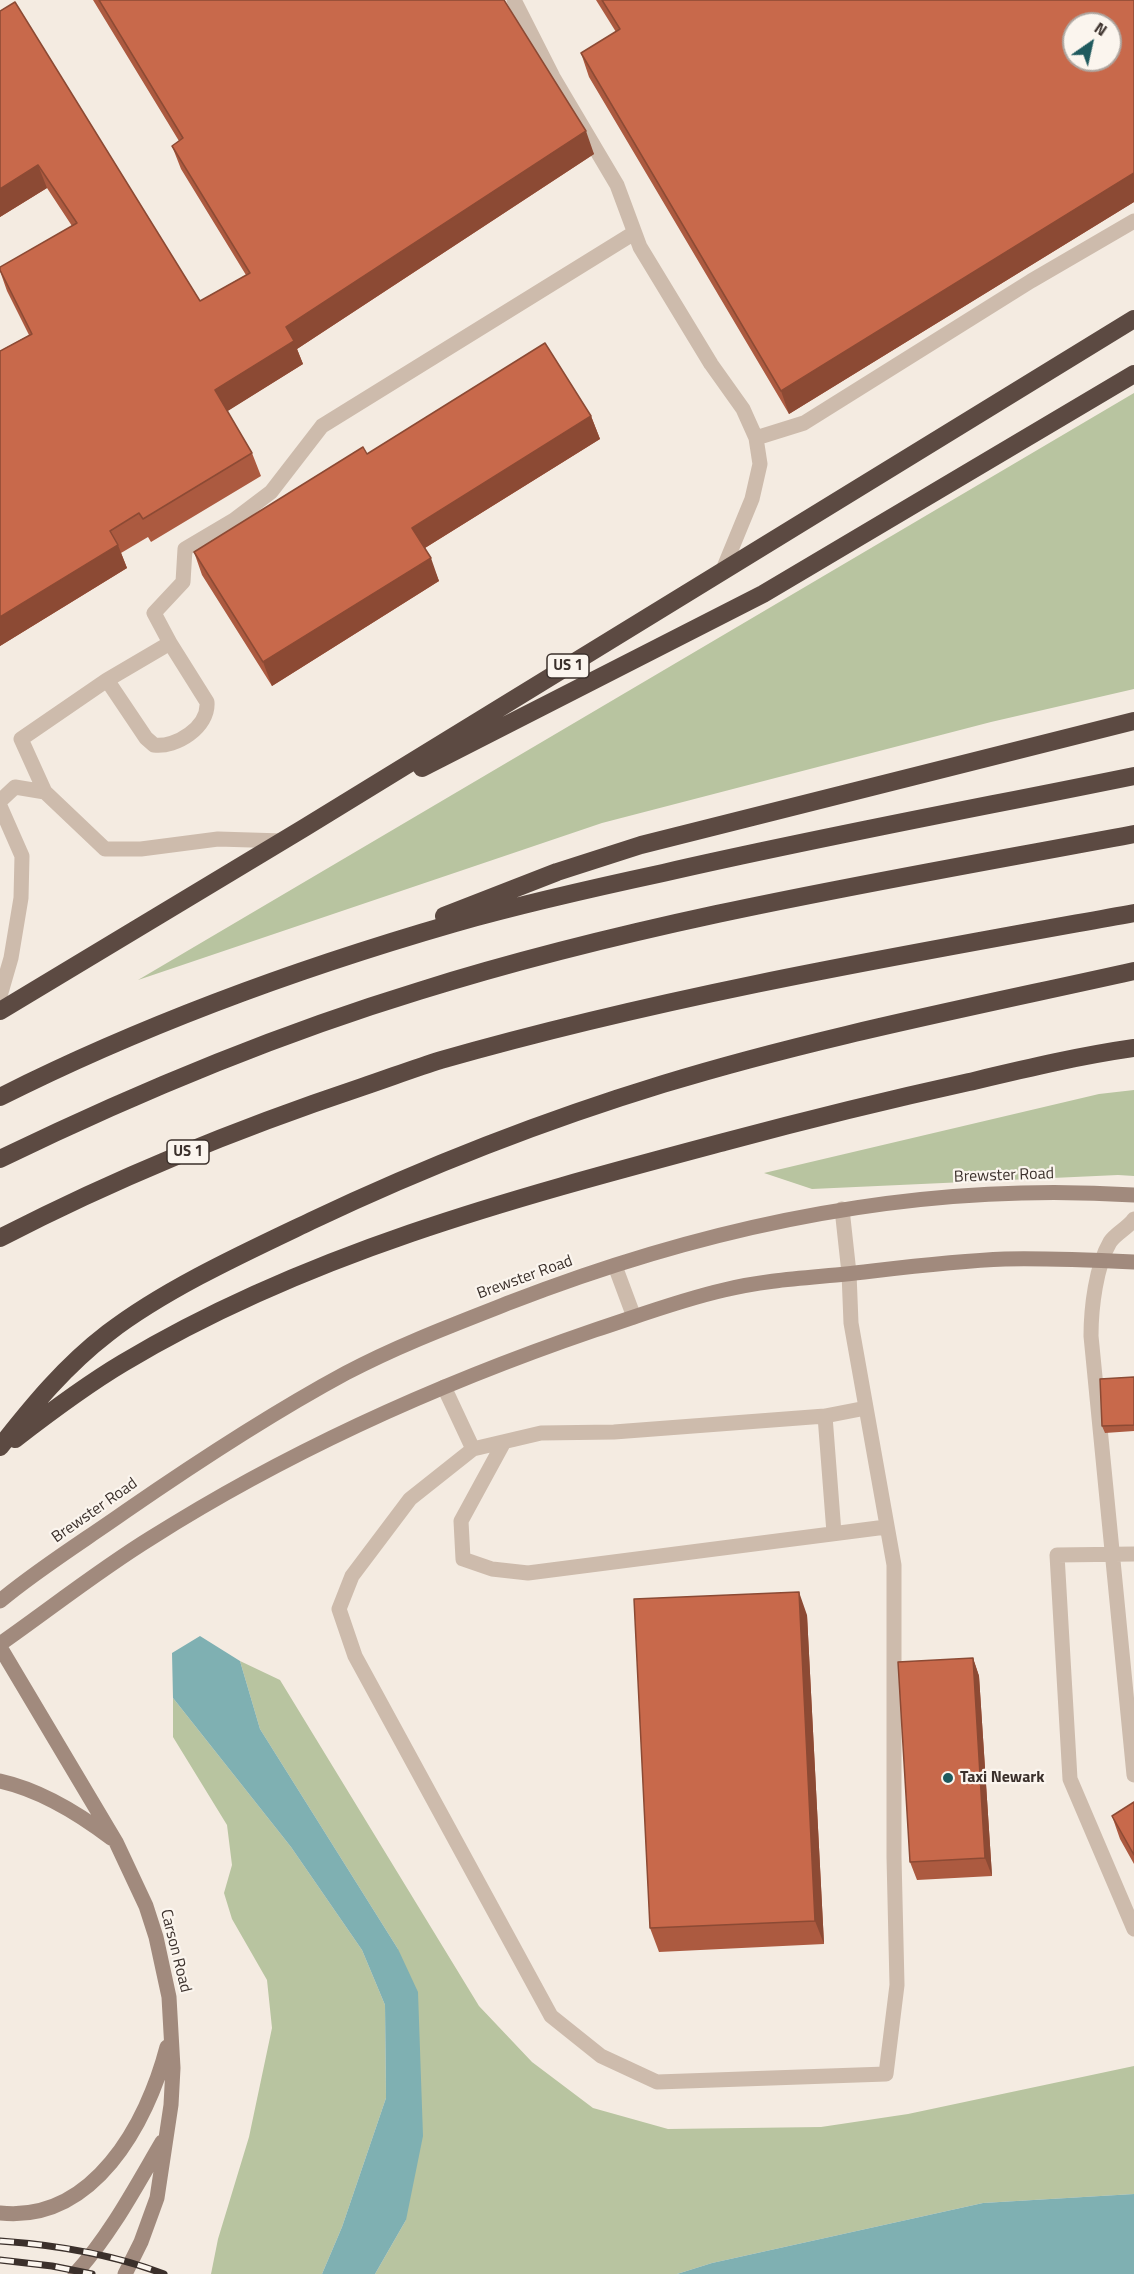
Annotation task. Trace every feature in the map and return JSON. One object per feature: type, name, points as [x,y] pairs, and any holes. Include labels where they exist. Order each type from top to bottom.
[{"type":"highway","name":"US 1","points":[[0,1011],[283,841],[1134,319]]},
{"type":"highway","points":[[304,828],[763,594],[1134,374]]},
{"type":"highway","points":[[328,963],[515,887],[597,858],[1134,721]]},
{"type":"highway","points":[[0,1097],[140,1034],[265,985],[457,923],[585,890],[780,847],[1134,776]]},
{"type":"highway","points":[[0,1159],[172,1079],[295,1032],[420,990],[549,955],[741,910],[1134,834]]},
{"type":"highway","name":"US 1","points":[[0,1238],[188,1152],[312,1104],[438,1062],[563,1027],[694,997],[956,945],[1134,913]]},
{"type":"highway","points":[[0,1448],[47,1388],[86,1351],[130,1316],[289,1231],[435,1166],[578,1111],[713,1069],[857,1032],[1134,971]]},
{"type":"highway","points":[[0,1448],[78,1393],[157,1343],[256,1294],[381,1243],[551,1189],[791,1124],[1057,1062],[1130,1048]]},
{"type":"street","name":"Brewster Road","points":[[0,1601],[200,1461],[347,1373],[406,1344],[546,1288],[729,1233],[842,1209],[924,1197],[965,1195],[1043,1192],[1134,1195]]},
{"type":"street","points":[[0,1645],[123,1556],[188,1516],[308,1451],[396,1407],[444,1387],[537,1350],[634,1317],[726,1289],[901,1267],[1004,1259],[1134,1262]]},
{"type":"street","name":"Carson Road","points":[[0,1645],[117,1842],[146,1906],[156,1937],[169,1996],[173,2068],[167,2134],[120,2216],[91,2257],[75,2274]]},
{"type":"street","points":[[0,1781],[17,1785],[55,1802],[78,1814],[117,1842]]},
{"type":"street","points":[[0,2213],[15,2214],[57,2205],[75,2196],[108,2165],[126,2143],[149,2101],[171,2030]]},
{"type":"street","points":[[125,2274],[141,2242],[157,2198],[167,2134]]},
{"type":"lane","points":[[514,0],[553,77],[617,185],[640,247],[711,364],[743,409],[756,438],[760,464],[752,499],[722,572]]},
{"type":"lane","points":[[756,438],[804,423],[1031,280],[1134,221]]},
{"type":"lane","points":[[107,680],[153,745],[170,744],[200,726],[208,710],[207,702],[154,613],[183,582],[185,549],[234,520],[271,492],[322,426],[634,233]]},
{"type":"lane","points":[[170,643],[107,680],[21,739],[45,792],[105,849],[141,849],[218,839],[283,841]]},
{"type":"lane","points":[[0,801],[15,788],[45,792]]},
{"type":"lane","points":[[0,806],[22,856],[21,898],[11,958],[0,996]]},
{"type":"lane","points":[[842,1209],[849,1273],[851,1323],[894,1565],[894,1857],[897,1985],[886,2074],[657,2082],[601,2056],[551,2016],[355,1656],[339,1609],[352,1576],[410,1499],[473,1449],[542,1433],[614,1432],[825,1416],[866,1408]]},
{"type":"lane","points":[[1134,1219],[1111,1241],[1102,1261],[1091,1315],[1091,1336],[1134,1775]]},
{"type":"lane","points":[[615,1266],[634,1317]]},
{"type":"lane","points":[[444,1387],[473,1449]]},
{"type":"lane","points":[[825,1416],[834,1533]]},
{"type":"lane","points":[[504,1442],[461,1521],[464,1559],[492,1569],[528,1573],[886,1527]]},
{"type":"lane","points":[[1134,1554],[1057,1555],[1070,1779],[1134,1929]]},
{"type":"green space","points":[[1134,393],[1134,689],[991,722],[602,823],[138,980]]},
{"type":"green space","points":[[1134,1090],[1134,1176],[812,1189],[764,1173],[1099,1094]]},
{"type":"green space","points":[[240,1661],[280,1680],[479,2006],[532,2062],[593,2108],[668,2129],[821,2127],[908,2114],[1134,2066],[1134,2194],[983,2203],[712,2263],[677,2274],[375,2274],[406,2220],[398,1949],[260,1729]]},
{"type":"green space","points":[[173,1698],[291,1847],[362,1950],[385,2005],[386,2098],[342,2227],[322,2274],[211,2274],[218,2239],[249,2137],[272,2028],[267,1980],[232,1919],[224,1893],[232,1865],[227,1825],[173,1737]]},
{"type":"water","points":[[200,1636],[240,1661],[260,1729],[398,1949],[418,1992],[423,2136],[406,2220],[375,2274],[322,2274],[342,2227],[386,2098],[385,2005],[362,1950],[291,1847],[173,1698],[172,1653]]},
{"type":"water","points":[[1134,2194],[1134,2274],[677,2274],[712,2263],[983,2203]]},
{"type":"building","points":[[99,0],[504,0],[586,131],[286,327],[294,341],[215,390],[252,453],[143,519],[139,513],[110,531],[118,545],[0,617],[0,351],[32,334],[0,267],[77,223],[38,165],[0,189],[0,11],[15,2],[200,301],[250,273],[172,146],[183,138]]},
{"type":"building","points":[[602,0],[1134,0],[1134,173],[781,391],[581,53],[620,29]]},
{"type":"building","points":[[545,343],[591,416],[412,528],[431,558],[263,662],[194,552],[363,447],[367,454]]},
{"type":"building","points":[[1134,1377],[1134,1425],[1102,1426],[1100,1379]]},
{"type":"building","points":[[799,1592],[815,1921],[650,1928],[634,1599]]},
{"type":"building","name":"Taxi Newark","points":[[973,1658],[985,1858],[910,1862],[898,1662]]},
{"type":"building","points":[[1134,1802],[1134,1855],[1112,1816]]},
{"type":"railway","points":[[0,2241],[84,2252],[124,2261],[164,2274]]},
{"type":"railway","points":[[0,2260],[52,2266],[92,2274]]},
{"type":"place","name":"Taxi Newark","points":[[948,1778]]}]
